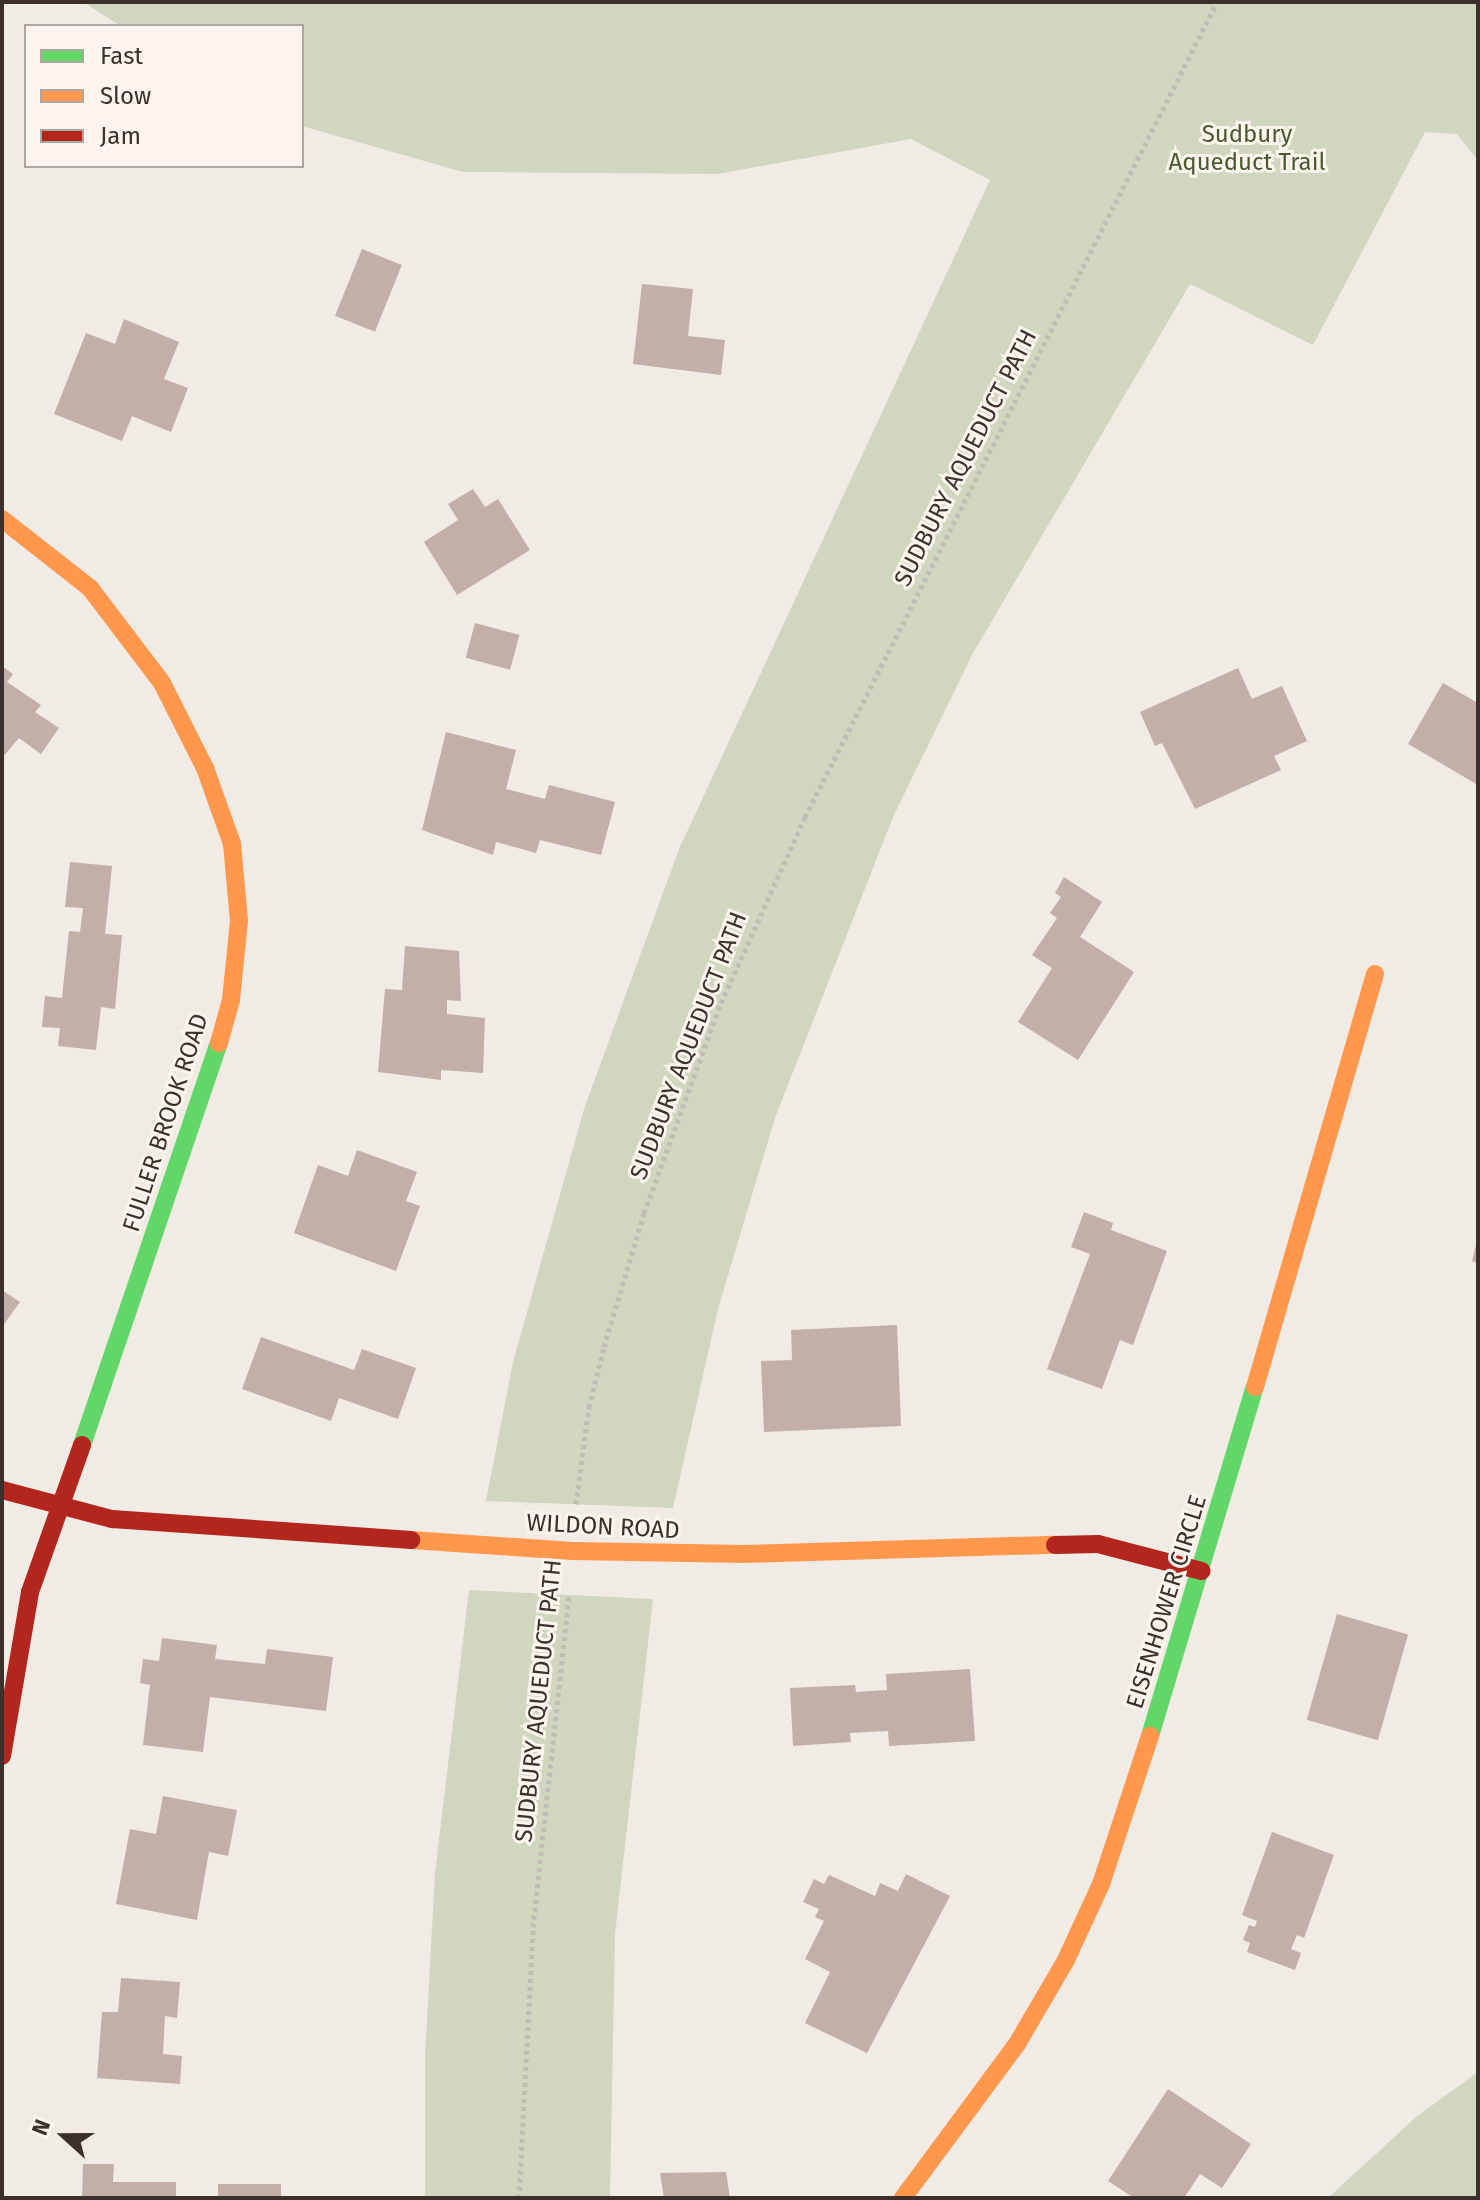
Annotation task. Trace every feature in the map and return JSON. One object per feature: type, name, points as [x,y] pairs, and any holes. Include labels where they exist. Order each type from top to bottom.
[{"type":"street","name":"FULLER BROOK ROAD","points":[[2,519],[90,588],[154,671],[210,781],[232,844],[237,881],[231,1000],[214,1065],[58,1506],[28,1605],[2,1756]]},
{"type":"street","name":"EISENHOWER CIRCLE","points":[[903,2198],[990,2086],[1084,1923],[1140,1775],[1375,974]]},
{"type":"street","name":"WILDON ROAD","points":[[2,1490],[58,1506],[128,1520],[573,1551],[729,1555],[1098,1544],[1202,1571]]},
{"type":"path","name":"SUDBURY AQUEDUCT PATH","points":[[519,2198],[533,1927],[579,1472],[604,1347],[644,1213],[721,1003],[805,817],[1217,2]]},
{"type":"green space","name":"Sudbury Aqueduct Trail","points":[[83,2],[1478,2],[1478,160],[1457,134],[1425,132],[1313,345],[1190,284],[973,653],[893,817],[775,1118],[718,1309],[673,1508],[486,1501],[513,1362],[584,1109],[679,849],[990,180],[911,139],[717,174],[463,172],[304,127],[304,24],[118,24]]},
{"type":"green space","points":[[469,1590],[653,1599],[615,1934],[610,2198],[425,2198],[425,2057],[435,1873]]},
{"type":"green space","points":[[1478,2072],[1478,2198],[1328,2198],[1416,2117]]},
{"type":"building","points":[[362,249],[402,265],[375,332],[335,316]]},
{"type":"building","points":[[642,284],[693,289],[688,336],[725,340],[721,375],[633,364]]},
{"type":"building","points":[[124,319],[179,342],[164,379],[188,388],[171,432],[132,416],[122,441],[54,414],[86,333],[115,344]]},
{"type":"building","points":[[473,489],[485,507],[498,499],[530,550],[457,595],[424,542],[458,520],[448,504]]},
{"type":"building","points":[[475,623],[519,635],[510,670],[466,658]]},
{"type":"building","points":[[2,666],[13,674],[7,682],[41,705],[35,712],[59,728],[41,754],[19,738],[2,758]]},
{"type":"building","points":[[1238,668],[1252,699],[1282,686],[1307,741],[1274,756],[1281,770],[1195,809],[1162,743],[1155,746],[1140,712]]},
{"type":"building","points":[[1443,683],[1478,703],[1478,785],[1408,744]]},
{"type":"building","points":[[446,732],[516,750],[506,789],[545,799],[549,785],[615,802],[601,855],[540,840],[536,853],[496,842],[493,855],[422,830]]},
{"type":"building","points":[[70,862],[112,866],[105,934],[122,935],[115,1009],[101,1007],[96,1050],[58,1046],[60,1028],[42,1027],[45,996],[62,998],[69,931],[80,932],[83,908],[65,907]]},
{"type":"building","points":[[1064,877],[1102,902],[1080,937],[1134,972],[1078,1060],[1018,1022],[1052,968],[1032,955],[1057,918],[1050,913],[1061,897],[1055,893]]},
{"type":"building","points":[[405,946],[459,951],[461,1001],[447,1000],[447,1014],[485,1018],[483,1073],[441,1070],[441,1080],[378,1072],[385,989],[402,990]]},
{"type":"building","points":[[357,1150],[417,1172],[406,1201],[420,1206],[396,1271],[294,1233],[318,1165],[348,1176]]},
{"type":"building","points":[[1084,1212],[1113,1223],[1111,1230],[1167,1251],[1133,1345],[1120,1340],[1102,1389],[1047,1369],[1090,1254],[1071,1247]]},
{"type":"building","points":[[1478,1237],[1478,1263],[1472,1261]]},
{"type":"building","points":[[2,1290],[20,1302],[2,1327]]},
{"type":"building","points":[[897,1325],[901,1426],[764,1432],[761,1361],[792,1360],[791,1330]]},
{"type":"building","points":[[261,1337],[354,1370],[362,1349],[416,1368],[398,1419],[339,1398],[331,1421],[242,1389]]},
{"type":"building","points":[[1337,1614],[1408,1634],[1378,1740],[1307,1720]]},
{"type":"building","points":[[162,1638],[217,1645],[215,1659],[265,1664],[267,1649],[333,1657],[326,1711],[210,1697],[203,1752],[143,1745],[150,1685],[140,1683],[143,1659],[159,1661]]},
{"type":"building","points":[[970,1669],[975,1741],[889,1746],[888,1731],[850,1733],[851,1742],[793,1746],[790,1688],[855,1685],[856,1692],[887,1690],[886,1674]]},
{"type":"building","points":[[163,1796],[237,1810],[228,1856],[209,1852],[197,1920],[116,1904],[130,1829],[156,1834]]},
{"type":"building","points":[[1272,1832],[1334,1855],[1304,1938],[1297,1935],[1291,1949],[1301,1953],[1295,1970],[1247,1952],[1250,1943],[1243,1940],[1249,1925],[1255,1927],[1257,1921],[1242,1915]]},
{"type":"building","points":[[906,1874],[950,1896],[867,2053],[805,2023],[830,1972],[805,1959],[824,1921],[815,1917],[819,1909],[803,1902],[814,1879],[824,1884],[829,1875],[875,1896],[880,1883],[898,1891]]},
{"type":"building","points":[[121,1978],[180,1982],[177,2018],[165,2016],[163,2054],[182,2056],[180,2084],[97,2078],[102,2012],[118,2012]]},
{"type":"building","points":[[1168,2089],[1251,2144],[1222,2188],[1200,2174],[1184,2198],[1134,2198],[1108,2181]]},
{"type":"building","points":[[83,2164],[114,2164],[113,2182],[176,2182],[176,2198],[82,2198]]},
{"type":"building","points":[[726,2172],[730,2198],[664,2198],[660,2173]]},
{"type":"building","points":[[218,2184],[281,2184],[281,2198],[218,2198]]},
{"type":"traffic: fast","points":[[82,1445],[219,1043]]},
{"type":"traffic: fast","points":[[1150,1736],[1255,1387]]},
{"type":"traffic: slow","points":[[2,519],[90,588],[162,683],[205,768],[232,844],[239,921],[231,1000],[219,1043]]},
{"type":"traffic: slow","points":[[1255,1387],[1375,974]]},
{"type":"traffic: slow","points":[[411,1540],[573,1551],[744,1554],[1055,1545]]},
{"type":"traffic: slow","points":[[903,2198],[1017,2044],[1066,1960],[1101,1884],[1150,1736]]},
{"type":"traffic: jam","points":[[2,1756],[30,1592],[82,1445]]},
{"type":"traffic: jam","points":[[2,1490],[112,1519],[411,1540]]},
{"type":"traffic: jam","points":[[1055,1545],[1098,1544],[1202,1571]]}]
